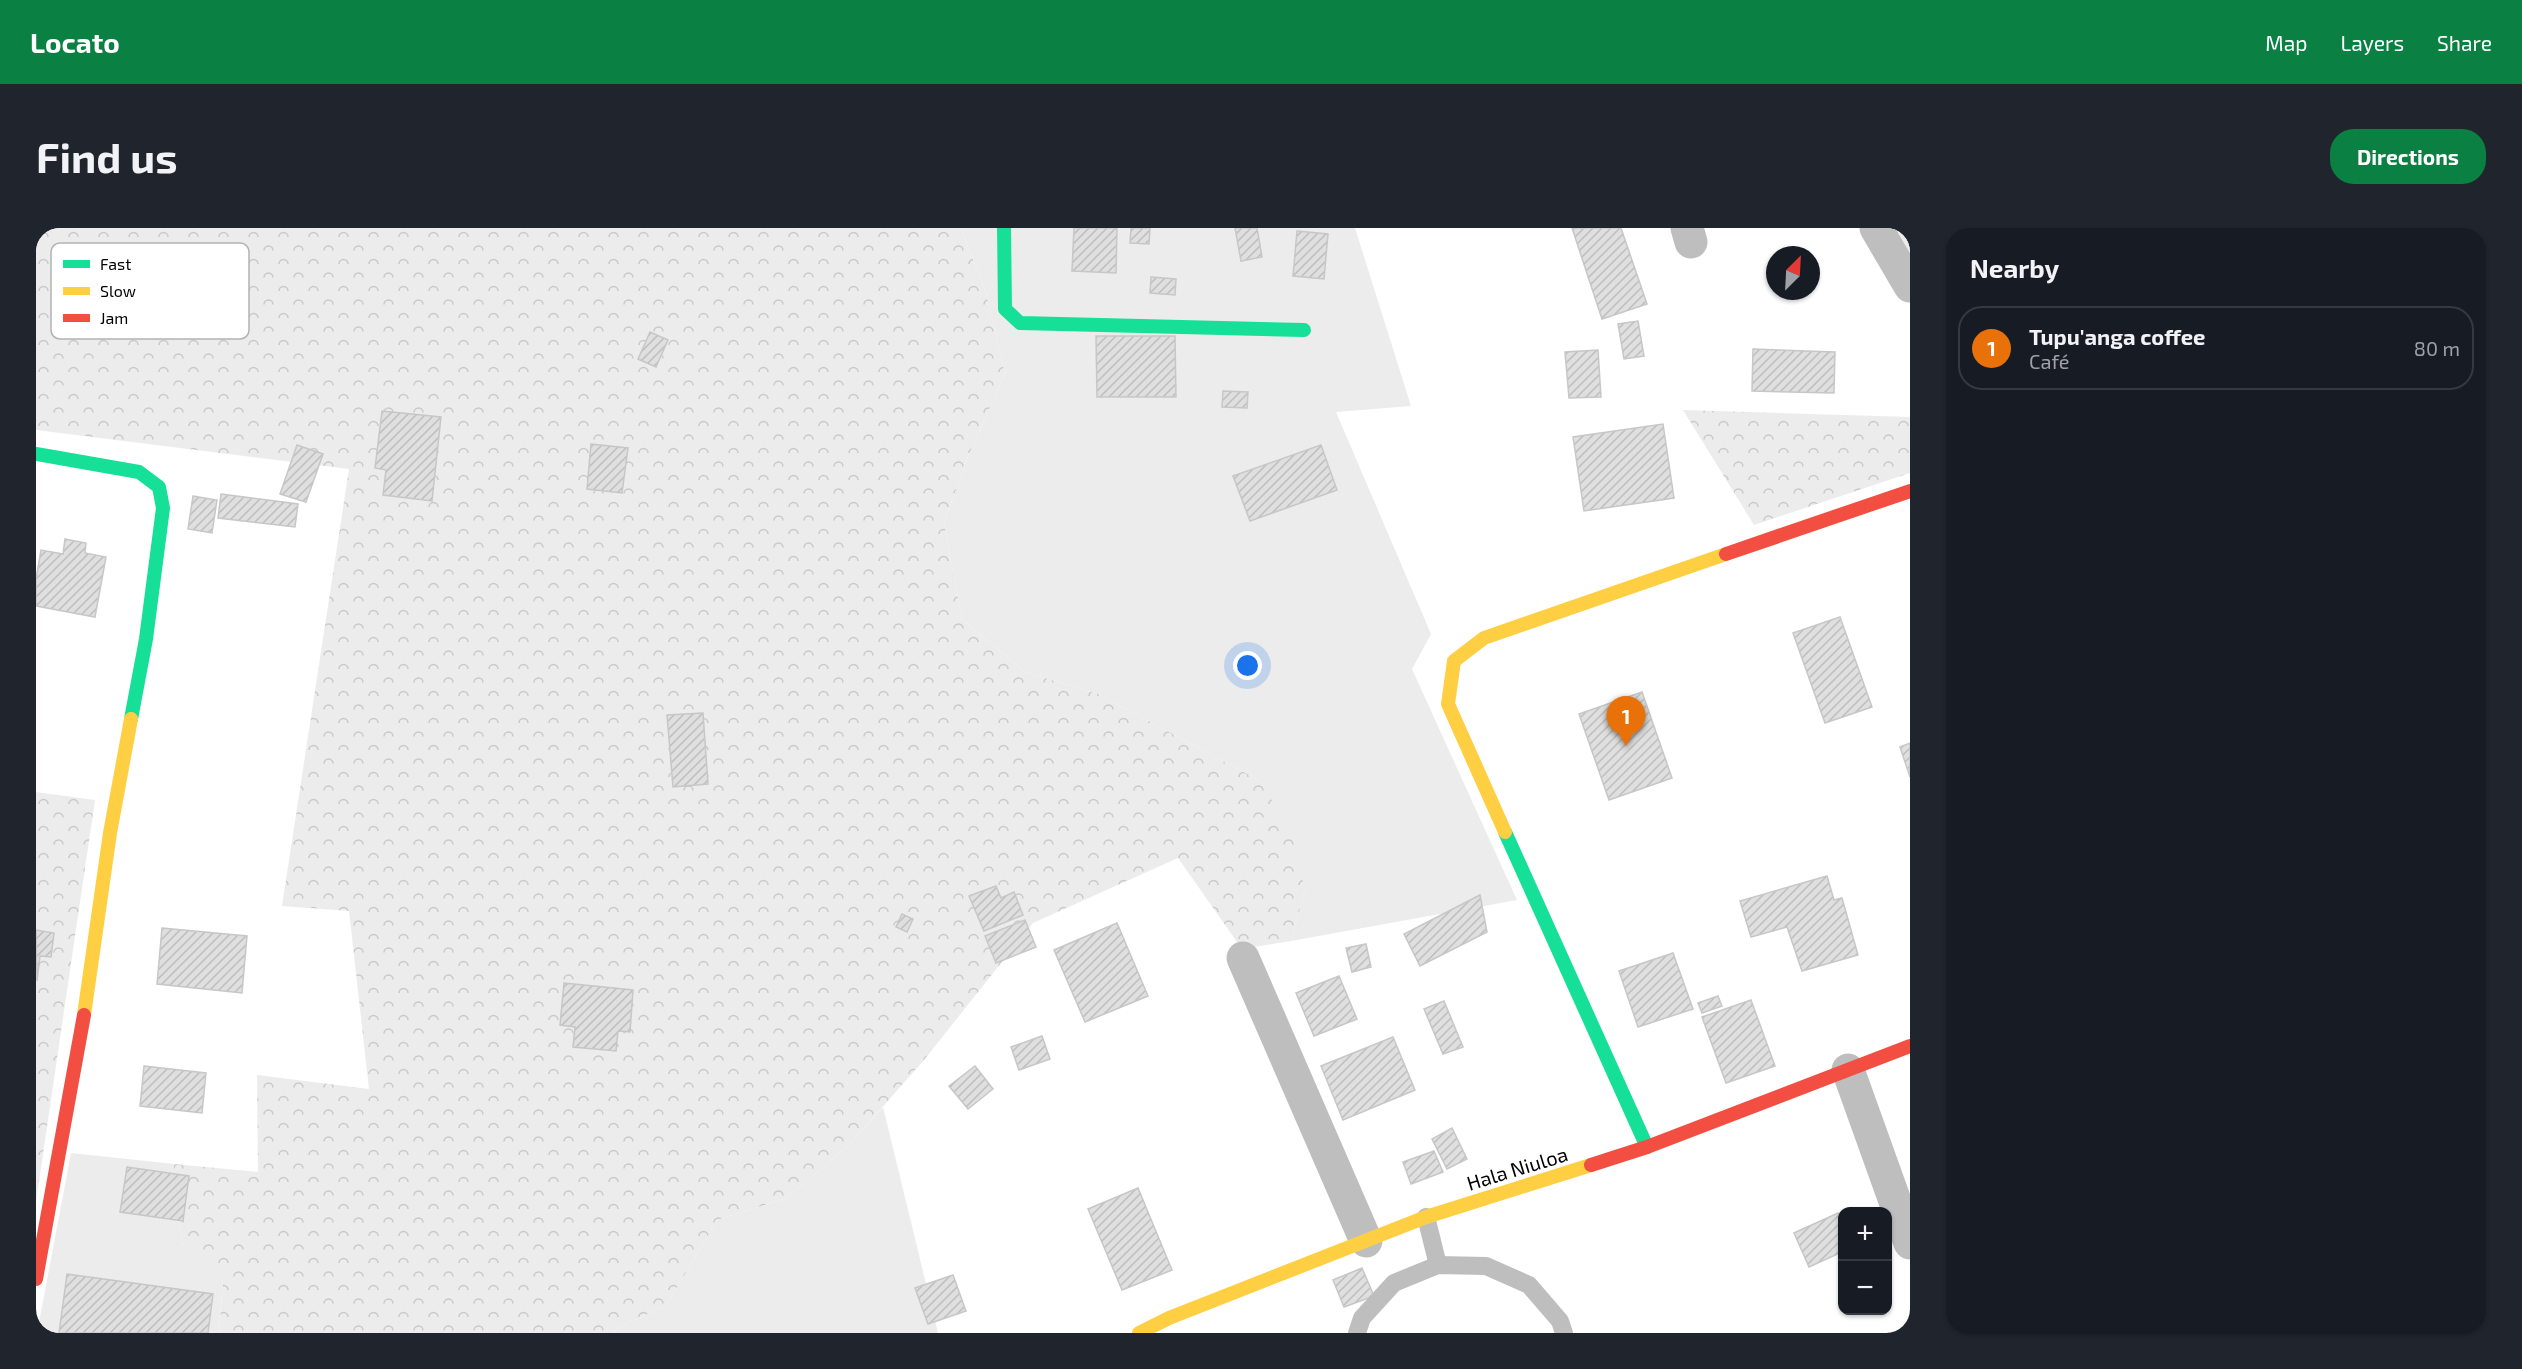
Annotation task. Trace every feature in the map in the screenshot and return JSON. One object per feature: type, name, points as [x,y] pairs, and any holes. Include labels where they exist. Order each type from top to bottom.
[{"type":"street","points":[[1004,228],[1005,309],[1020,323],[1304,330]]},
{"type":"street","points":[[1876,228],[1910,286]]},
{"type":"street","points":[[36,454],[139,472],[159,487],[164,508],[146,639],[110,834],[83,1021],[36,1279]]},
{"type":"street","points":[[1647,1148],[1448,704],[1454,661],[1484,638],[1910,491]]},
{"type":"street","points":[[1243,958],[1366,1240]]},
{"type":"street","name":"Hala Niuloa","points":[[1139,1333],[1169,1318],[1426,1217],[1647,1148],[1910,1046]]},
{"type":"street","points":[[1848,1070],[1910,1243]]},
{"type":"lane","points":[[1426,1217],[1438,1265]]},
{"type":"lane","points":[[1357,1333],[1362,1318],[1394,1283],[1438,1265],[1486,1266],[1529,1286],[1560,1321],[1564,1333]]},
{"type":"green space","points":[[36,228],[961,228],[986,293],[1005,374],[969,454],[944,523],[962,619],[1025,672],[1098,694],[1262,782],[1292,837],[1305,890],[1291,941],[1242,949],[1178,858],[1033,923],[924,1060],[849,1145],[787,1198],[717,1220],[666,1306],[619,1327],[613,1333],[219,1333],[223,1279],[183,1247],[174,1195],[174,1164],[258,1172],[257,1075],[369,1089],[349,911],[282,906],[349,469],[36,430]]},
{"type":"green space","points":[[961,228],[1355,228],[1411,406],[1336,412],[1431,634],[1412,669],[1517,900],[1291,941],[1305,890],[1262,782],[1098,694],[1025,672],[962,619],[944,523],[969,454],[1005,374],[986,293]]},
{"type":"green space","points":[[1891,228],[1910,228],[1910,260]]},
{"type":"green space","points":[[1683,410],[1910,417],[1910,473],[1754,525]]},
{"type":"green space","points":[[36,792],[95,800],[36,1202]]},
{"type":"green space","points":[[883,1107],[938,1333],[613,1333],[619,1327],[666,1306],[717,1220],[787,1198],[849,1145]]},
{"type":"green space","points":[[71,1153],[174,1164],[174,1195],[183,1247],[223,1278],[219,1333],[37,1333]]},
{"type":"building","points":[[1074,228],[1117,228],[1116,273],[1072,271]]},
{"type":"building","points":[[1131,228],[1150,228],[1149,244],[1130,243]]},
{"type":"building","points":[[1235,228],[1257,228],[1262,257],[1241,261]]},
{"type":"building","points":[[1572,228],[1621,228],[1647,304],[1602,319]]},
{"type":"building","points":[[1297,231],[1328,234],[1324,279],[1293,276]]},
{"type":"building","points":[[1151,277],[1176,279],[1175,295],[1150,293]]},
{"type":"building","points":[[1638,321],[1644,356],[1624,359],[1618,324]]},
{"type":"building","points":[[650,332],[668,340],[656,367],[638,359]]},
{"type":"building","points":[[1096,336],[1175,336],[1176,397],[1097,397]]},
{"type":"building","points":[[1753,349],[1835,352],[1834,393],[1752,391]]},
{"type":"building","points":[[1598,350],[1601,397],[1569,398],[1565,352]]},
{"type":"building","points":[[1223,391],[1248,392],[1247,408],[1222,407]]},
{"type":"building","points":[[382,411],[441,417],[432,501],[383,495],[386,470],[375,468]]},
{"type":"building","points":[[1663,424],[1674,498],[1584,511],[1573,437]]},
{"type":"building","points":[[591,444],[628,448],[622,493],[587,489]]},
{"type":"building","points":[[297,445],[323,454],[306,502],[280,494]]},
{"type":"building","points":[[1321,445],[1337,490],[1250,521],[1233,476]]},
{"type":"building","points":[[221,494],[298,504],[295,527],[218,518]]},
{"type":"building","points":[[193,496],[217,500],[212,533],[188,529]]},
{"type":"building","points":[[65,539],[86,543],[85,553],[106,557],[95,617],[36,606],[36,579],[41,550],[63,554]]},
{"type":"building","points":[[1840,617],[1872,707],[1825,723],[1793,633]]},
{"type":"building","points":[[1642,692],[1672,778],[1609,800],[1579,714]]},
{"type":"building","points":[[703,713],[708,784],[673,787],[667,715]]},
{"type":"building","points":[[1910,743],[1910,777],[1900,747]]},
{"type":"building","points":[[1827,876],[1834,900],[1842,898],[1858,955],[1802,971],[1787,927],[1751,937],[1740,901]]},
{"type":"building","points":[[996,886],[1001,898],[1014,892],[1023,915],[984,931],[969,896]]},
{"type":"building","points":[[1480,895],[1487,932],[1420,966],[1404,934]]},
{"type":"building","points":[[902,914],[913,919],[907,932],[896,927]]},
{"type":"building","points":[[1025,920],[1036,947],[996,963],[985,936]]},
{"type":"building","points":[[1117,923],[1148,996],[1085,1022],[1054,950]]},
{"type":"building","points":[[162,928],[247,936],[242,993],[157,984]]},
{"type":"building","points":[[36,930],[54,933],[51,957],[40,956],[37,981]]},
{"type":"building","points":[[1366,944],[1371,967],[1352,972],[1346,948]]},
{"type":"building","points":[[1673,953],[1693,1009],[1638,1027],[1619,971]]},
{"type":"building","points":[[1339,976],[1357,1019],[1314,1036],[1296,993]]},
{"type":"building","points":[[564,983],[633,990],[630,1032],[618,1031],[616,1051],[573,1047],[575,1027],[560,1025]]},
{"type":"building","points":[[1718,996],[1722,1006],[1702,1013],[1698,1003]]},
{"type":"building","points":[[1751,1000],[1775,1066],[1726,1083],[1702,1017]]},
{"type":"building","points":[[1444,1001],[1463,1047],[1443,1054],[1424,1009]]},
{"type":"building","points":[[1042,1036],[1050,1059],[1019,1070],[1011,1047]]},
{"type":"building","points":[[1393,1037],[1415,1090],[1343,1120],[1321,1066]]},
{"type":"building","points":[[144,1066],[206,1073],[202,1113],[140,1106]]},
{"type":"building","points":[[975,1066],[993,1089],[968,1109],[949,1086]]},
{"type":"building","points":[[1452,1128],[1467,1159],[1447,1169],[1432,1139]]},
{"type":"building","points":[[1434,1151],[1443,1172],[1411,1184],[1403,1162]]},
{"type":"building","points":[[127,1167],[189,1176],[183,1221],[120,1212]]},
{"type":"building","points":[[1138,1188],[1172,1270],[1122,1290],[1088,1209]]},
{"type":"building","points":[[1838,1213],[1838,1254],[1809,1267],[1794,1233]]},
{"type":"building","points":[[1362,1268],[1374,1296],[1344,1307],[1333,1280]]},
{"type":"building","points":[[67,1274],[213,1294],[208,1333],[59,1333]]},
{"type":"building","points":[[953,1275],[966,1311],[928,1324],[915,1288]]},
{"type":"traffic: fast","points":[[1004,228],[1005,309],[1020,323],[1304,330]]},
{"type":"traffic: fast","points":[[36,454],[139,472],[159,487],[163,508],[146,639],[131,719]]},
{"type":"traffic: fast","points":[[1505,832],[1647,1147]]},
{"type":"traffic: slow","points":[[1505,832],[1448,704],[1454,661],[1484,638],[1726,554]]},
{"type":"traffic: slow","points":[[84,1015],[110,833],[131,719]]},
{"type":"traffic: slow","points":[[1139,1333],[1169,1318],[1426,1217],[1591,1165]]},
{"type":"traffic: jam","points":[[1726,554],[1910,491]]},
{"type":"traffic: jam","points":[[36,1279],[84,1015]]},
{"type":"traffic: jam","points":[[1591,1165],[1647,1147],[1910,1046]]},
{"type":"place","name":"Tupu'anga coffee","points":[[1626,746]]}]
